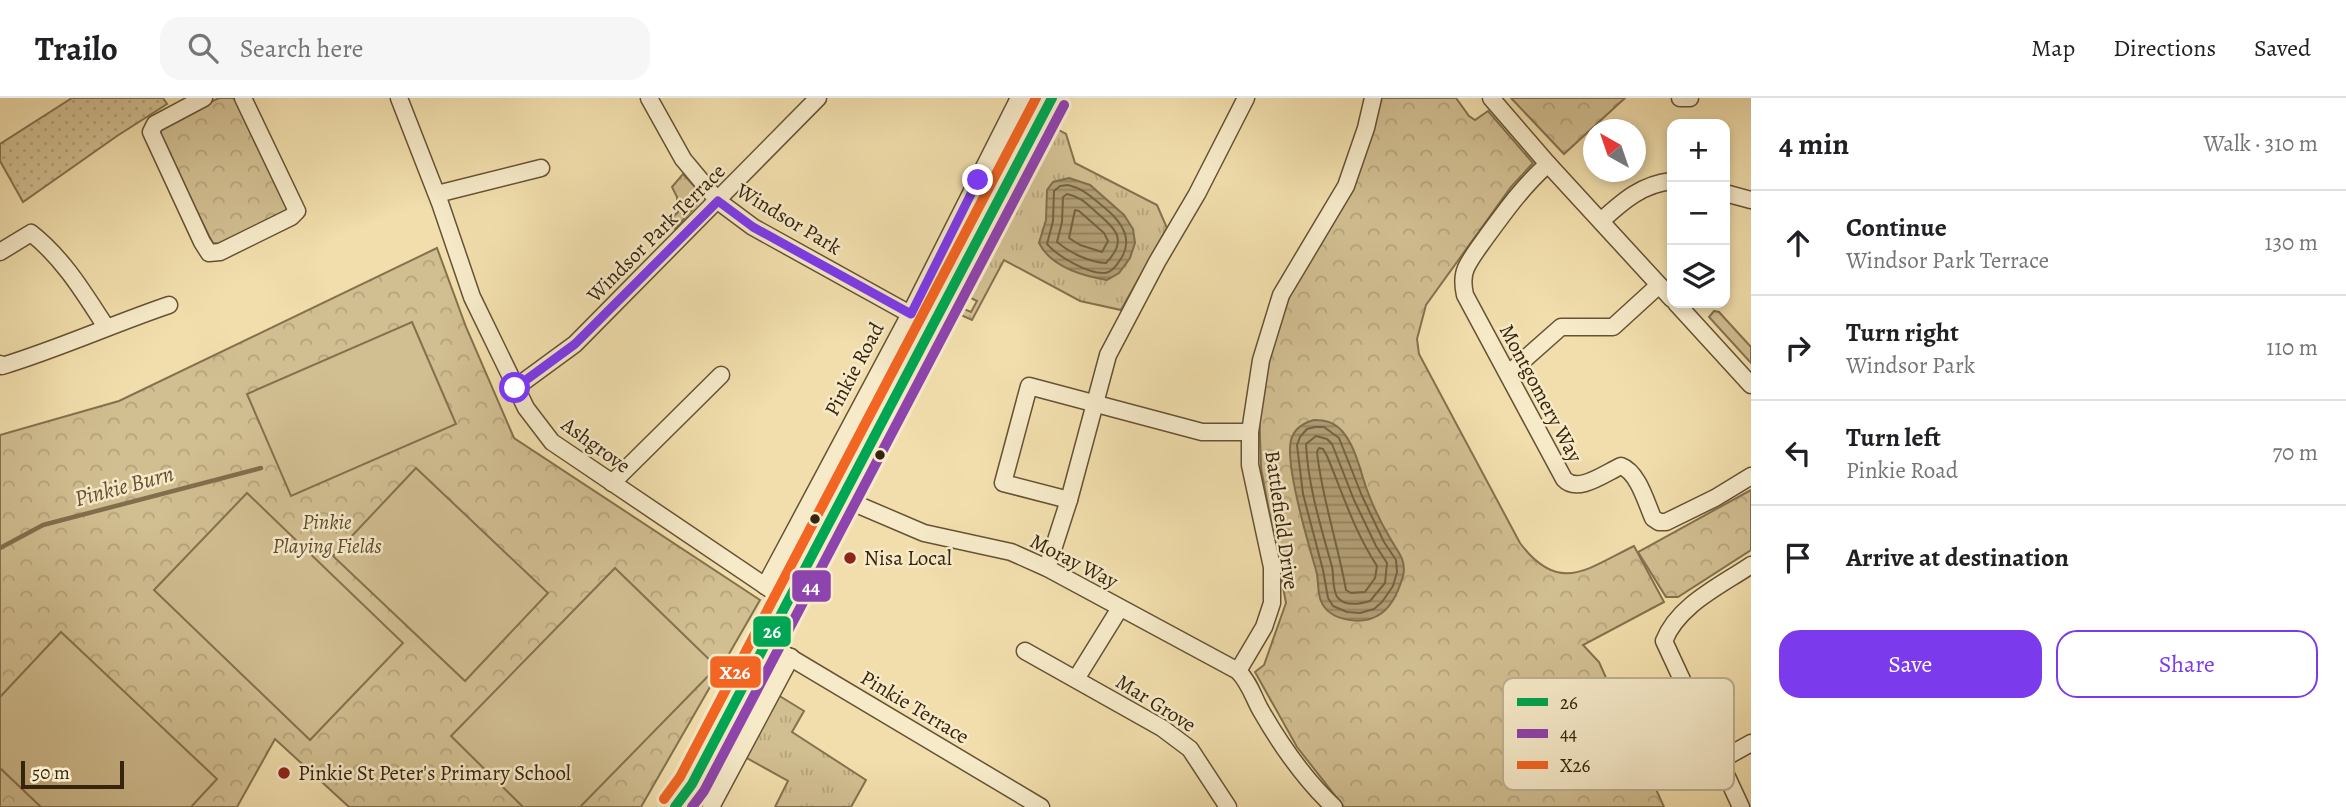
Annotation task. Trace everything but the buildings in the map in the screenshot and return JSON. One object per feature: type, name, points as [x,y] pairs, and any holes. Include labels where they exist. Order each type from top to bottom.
[{"type":"main road","points":[[675,807],[692,784],[789,602],[1052,98]]},
{"type":"street","points":[[204,98],[185,102],[155,124],[151,132],[209,253],[220,252],[291,217],[297,211],[243,98]]},
{"type":"street","name":"Ashgrove","points":[[399,98],[437,194],[472,298],[515,388],[533,419],[552,442],[789,602]]},
{"type":"street","name":"Windsor Park","points":[[649,98],[683,159],[718,201],[753,227],[911,314]]},
{"type":"street","name":"Windsor Park Terrace","points":[[515,388],[575,344],[818,98]]},
{"type":"street","name":"Pinkie Road","points":[[765,586],[911,314],[1019,98]]},
{"type":"street","points":[[1047,568],[1069,500],[1108,355],[1197,194],[1246,98]]},
{"type":"street","name":"Battlefield Drive","points":[[1238,671],[1264,627],[1272,603],[1272,567],[1250,465],[1250,432],[1261,360],[1281,295],[1346,186],[1366,128],[1373,98]]},
{"type":"street","points":[[1491,98],[1667,294]]},
{"type":"street","points":[[1680,98],[1690,98]]},
{"type":"street","name":"Montgomery Way","points":[[1548,164],[1529,180],[1514,199],[1464,271],[1463,284],[1465,295],[1569,485],[1577,486],[1621,466],[1627,468],[1633,474],[1653,518],[1666,522],[1715,498],[1751,476]]},
{"type":"street","points":[[437,194],[541,168]]},
{"type":"street","points":[[1601,221],[1634,192],[1667,181]]},
{"type":"street","points":[[1730,194],[1751,200]]},
{"type":"street","points":[[0,252],[31,233],[47,246],[78,283],[106,327]]},
{"type":"street","points":[[1508,374],[1561,327],[1613,327],[1659,285]]},
{"type":"street","points":[[0,364],[2,366],[33,357],[169,305]]},
{"type":"street","points":[[1681,308],[1751,384]]},
{"type":"street","points":[[612,483],[721,375]]},
{"type":"street","points":[[1069,500],[1003,482],[1029,386],[1202,432],[1250,432]]},
{"type":"street","name":"Moray Way","points":[[842,498],[924,533],[1011,552],[1047,568],[1238,671]]},
{"type":"street","points":[[1682,678],[1664,641],[1670,626],[1681,613],[1751,565]]},
{"type":"street","points":[[1076,679],[1120,608]]},
{"type":"street","name":"Pinkie Terrace","points":[[766,643],[1016,801],[1041,807]]},
{"type":"street","name":"Mar Grove","points":[[1025,650],[1182,741],[1228,807]]},
{"type":"street","points":[[711,807],[790,657]]},
{"type":"street","points":[[1238,671],[1247,680],[1259,708],[1279,740],[1334,807]]},
{"type":"street","points":[[1734,753],[1751,743]]},
{"type":"street","points":[[1733,790],[1741,807]]},
{"type":"green space","points":[[72,98],[163,98],[167,104],[23,202],[0,161],[0,144]]},
{"type":"green space","points":[[219,98],[233,98],[236,101],[288,206],[285,212],[222,244],[213,243],[161,139],[161,131],[167,123]]},
{"type":"green space","points":[[1381,98],[1456,98],[1475,120],[1488,111],[1533,163],[1511,187],[1426,305],[1417,339],[1419,354],[1520,543],[1534,559],[1548,569],[1574,573],[1602,563],[1634,546],[1664,602],[1583,645],[1599,662],[1606,678],[1503,678],[1503,790],[1656,790],[1664,807],[1344,807],[1297,747],[1255,672],[1264,665],[1286,603],[1261,468],[1259,406],[1264,374],[1279,321],[1290,295],[1344,203],[1362,162]]},
{"type":"green space","points":[[1511,98],[1625,98],[1602,119],[1583,119],[1583,137],[1564,154]]},
{"type":"green space","points":[[1057,129],[1066,134],[1075,163],[1157,205],[1167,228],[1121,310],[1080,301],[1004,260],[972,320],[961,315],[964,309],[971,312],[977,301],[969,297]]},
{"type":"green space","points":[[683,174],[696,188],[699,202],[675,229],[668,225],[668,221],[678,212],[677,197],[672,187]]},
{"type":"green space","name":"Pinkie Playing Fields","points":[[437,248],[466,327],[514,438],[760,600],[641,807],[349,807],[275,739],[237,807],[0,807],[0,435],[119,401]]},
{"type":"green space","points":[[1714,311],[1719,312],[1751,347],[1751,363],[1709,317]]},
{"type":"green space","points":[[412,322],[456,424],[291,496],[247,394]]},
{"type":"green space","points":[[416,468],[548,593],[465,681],[333,556]]},
{"type":"green space","points":[[1751,490],[1751,550],[1678,597],[1666,597],[1638,552]]},
{"type":"green space","points":[[247,493],[403,643],[310,740],[154,590]]},
{"type":"green space","points":[[615,568],[717,667],[580,807],[523,807],[451,736]]},
{"type":"green space","points":[[61,632],[217,779],[191,807],[41,807],[0,768],[0,697]]},
{"type":"green space","points":[[778,695],[804,711],[792,732],[866,780],[851,807],[775,807],[788,781],[745,757]]},
{"type":"water","points":[[1069,178],[1090,185],[1124,215],[1133,229],[1135,243],[1130,258],[1119,273],[1107,280],[1068,269],[1051,258],[1039,243],[1046,220],[1047,190],[1053,182]]},
{"type":"water","points":[[1314,420],[1333,424],[1347,437],[1383,526],[1402,560],[1403,576],[1394,599],[1382,613],[1370,619],[1338,617],[1325,608],[1320,597],[1317,574],[1294,485],[1290,451],[1294,433]]},
{"type":"waterway","name":"Pinkie Burn","points":[[0,548],[43,525],[261,468]]},
{"type":"transit line","name":"X26","points":[[664,799],[680,777],[1036,98]]},
{"type":"transit line","name":"26","points":[[675,807],[692,784],[1052,98]]},
{"type":"transit line","name":"44","points":[[692,807],[704,791],[1064,105]]},
{"type":"place","name":"Nisa Local","points":[[850,558]]},
{"type":"place","name":"Pinkie St Peter's Primary School","points":[[284,773]]},
{"type":"route","points":[[515,388],[575,344],[718,201],[753,227],[911,314],[978,180]]}]
